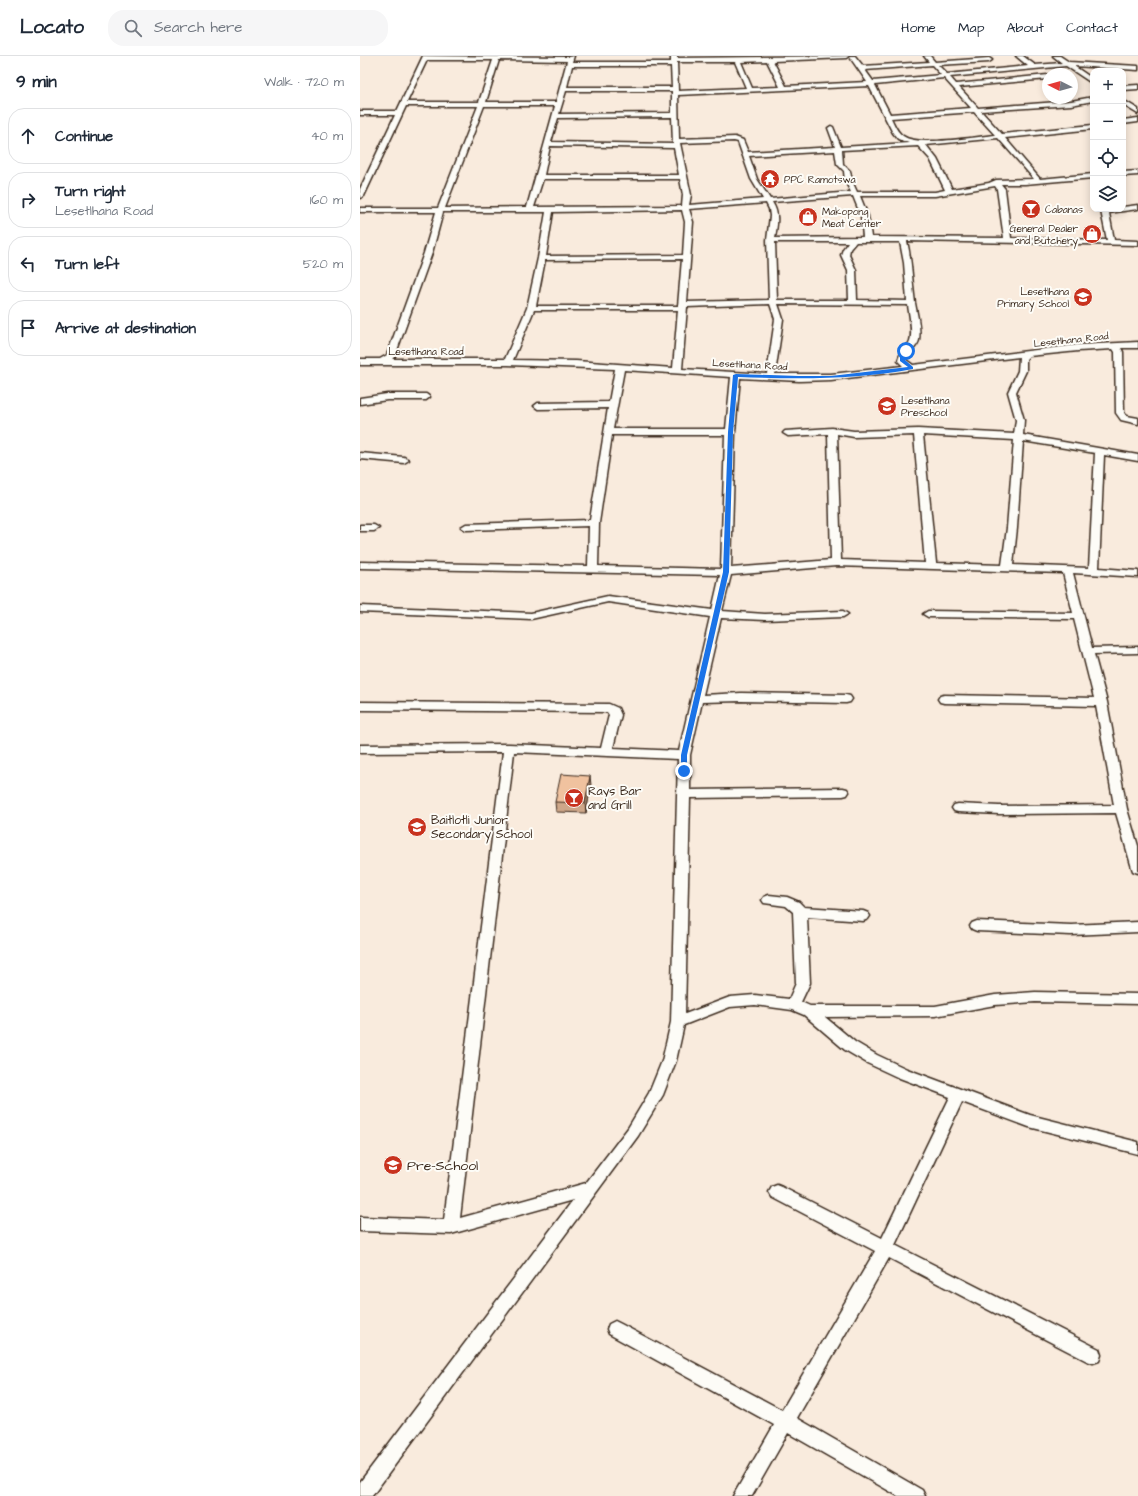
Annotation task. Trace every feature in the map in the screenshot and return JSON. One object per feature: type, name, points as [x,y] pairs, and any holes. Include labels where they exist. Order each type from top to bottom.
[{"type":"street","points":[[360,196],[426,57],[497,57],[570,60],[674,60],[846,56]]},
{"type":"street","points":[[852,56],[871,84],[898,135],[906,140],[920,144],[931,157],[949,191]]},
{"type":"street","points":[[927,56],[946,75],[975,110],[1021,159],[1038,180]]},
{"type":"street","points":[[955,56],[960,62]]},
{"type":"street","points":[[1019,56],[1031,67],[1039,78]]},
{"type":"street","points":[[1056,56],[1090,80]]},
{"type":"street","points":[[381,363],[391,356],[428,253],[440,210],[482,104],[497,57]]},
{"type":"street","points":[[768,57],[784,89]]},
{"type":"street","points":[[861,68],[935,64],[988,58],[998,71]]},
{"type":"street","points":[[737,59],[750,90]]},
{"type":"street","points":[[530,210],[570,60]]},
{"type":"street","points":[[674,60],[676,144],[684,177],[687,196],[685,208],[689,222],[677,372]]},
{"type":"street","points":[[563,89],[675,91],[784,89],[871,84],[946,75],[1067,64],[1138,68]]},
{"type":"street","points":[[983,72],[993,83]]},
{"type":"street","points":[[955,86],[1042,78]]},
{"type":"street","points":[[1126,88],[1138,86]]},
{"type":"street","points":[[887,116],[1077,102],[1090,100]]},
{"type":"street","points":[[404,104],[559,104]]},
{"type":"street","points":[[1126,104],[1138,112]]},
{"type":"street","points":[[360,113],[400,113]]},
{"type":"street","points":[[555,116],[675,115]]},
{"type":"street","points":[[1126,122],[1138,120]]},
{"type":"street","points":[[746,154],[920,144],[1090,127]]},
{"type":"street","points":[[831,128],[836,135],[836,143],[839,149],[839,163],[846,170],[847,182],[861,203],[865,216],[867,240]]},
{"type":"street","points":[[547,144],[676,144],[738,140],[742,142],[754,179],[773,209],[774,216],[771,240],[773,302],[779,319],[771,376]]},
{"type":"street","points":[[1126,174],[1138,173]]},
{"type":"street","points":[[360,210],[685,208],[856,194],[935,194],[991,185],[996,182],[1090,176]]},
{"type":"street","points":[[540,177],[684,177]]},
{"type":"street","points":[[1081,177],[1090,184]]},
{"type":"street","points":[[996,182],[1001,189],[1008,240]]},
{"type":"street","points":[[1126,209],[1138,208]]},
{"type":"street","points":[[508,362],[531,308],[542,258],[550,210]]},
{"type":"street","points":[[1106,212],[1111,242]]},
{"type":"street","points":[[771,240],[903,239],[1138,243]]},
{"type":"street","points":[[903,239],[908,263],[911,303],[915,321],[915,340],[902,356],[902,361],[912,368]]},
{"type":"street","points":[[852,302],[852,271],[845,253],[848,246],[854,240]]},
{"type":"street","points":[[542,258],[686,257]]},
{"type":"street","points":[[531,308],[683,307],[773,302],[911,303]]},
{"type":"street","points":[[1115,346],[1119,352],[1120,413],[1124,418],[1138,421]]},
{"type":"street","name":"Lesetlhana Road","points":[[360,362],[508,362],[799,378],[831,377],[1024,356],[1078,348],[1138,346]]},
{"type":"street","points":[[1007,569],[1012,528],[1019,415],[1012,392],[1022,371],[1022,359],[1024,356]]},
{"type":"street","points":[[593,569],[594,523],[612,405],[620,368]]},
{"type":"street","points":[[361,1496],[633,1132],[656,1095],[669,1061],[678,1022],[684,755],[726,572],[730,432],[736,375]]},
{"type":"street","points":[[360,401],[387,397],[426,397]]},
{"type":"street","points":[[538,406],[612,405]]},
{"type":"street","points":[[832,431],[836,563]]},
{"type":"street","points":[[788,433],[832,431],[854,434],[918,432],[1017,437],[1138,458]]},
{"type":"street","points":[[608,432],[730,432]]},
{"type":"street","points":[[918,432],[931,567]]},
{"type":"street","points":[[1094,571],[1100,451]]},
{"type":"street","points":[[360,456],[404,460]]},
{"type":"street","points":[[466,527],[594,523]]},
{"type":"street","points":[[360,528],[374,528]]},
{"type":"street","points":[[360,565],[726,572],[836,563],[1067,570],[1138,574]]},
{"type":"street","points":[[1067,570],[1101,702],[1121,809],[1133,832],[1138,868]]},
{"type":"street","points":[[360,609],[530,616],[608,599],[716,614],[769,617],[843,614]]},
{"type":"street","points":[[928,614],[1078,616]]},
{"type":"street","points":[[1087,651],[1138,650]]},
{"type":"street","points":[[696,699],[741,697],[846,699]]},
{"type":"street","points":[[944,699],[1101,702]]},
{"type":"street","points":[[360,706],[608,708],[614,711],[616,715],[606,752]]},
{"type":"street","points":[[360,749],[509,748],[684,755]]},
{"type":"street","points":[[452,1226],[509,748]]},
{"type":"street","points":[[684,794],[843,792]]},
{"type":"street","points":[[958,808],[1006,810],[1121,809]]},
{"type":"street","points":[[769,900],[790,902],[797,906],[800,912],[803,983],[793,1005]]},
{"type":"street","points":[[800,912],[863,916]]},
{"type":"street","points":[[977,926],[1071,930],[1138,927]]},
{"type":"street","points":[[809,1011],[934,1011],[995,1000],[1035,997],[1138,999]]},
{"type":"street","points":[[678,1022],[730,1002],[755,1000],[793,1005],[809,1011],[850,1046],[872,1059],[902,1073],[1029,1121],[1138,1148]]},
{"type":"street","points":[[742,1496],[885,1249],[958,1095]]},
{"type":"street","points":[[360,1224],[452,1226],[592,1188]]},
{"type":"street","points":[[777,1192],[1093,1355]]},
{"type":"street","points":[[615,1329],[786,1422],[916,1496]]},
{"type":"building","points":[[561,774],[590,776],[585,803],[555,802]]},
{"type":"place","name":"PPC Ramotswa","points":[[770,179]]},
{"type":"place","name":"Cabanas","points":[[1031,209]]},
{"type":"place","name":"Makopong Meat Center","points":[[808,217]]},
{"type":"place","name":"General Dealer and Butchery","points":[[1092,234]]},
{"type":"place","name":"Lesetlhana Primary School","points":[[1083,297]]},
{"type":"place","name":"Lesetlhana Preschool","points":[[887,406]]},
{"type":"place","name":"Rays Bar and Grill","points":[[574,798]]},
{"type":"place","name":"Baitlotli Junior Secondary School","points":[[417,827]]},
{"type":"place","name":"Pre-School","points":[[393,1165]]},
{"type":"route","points":[[684,771],[684,755],[726,572],[730,432],[736,375],[799,378],[831,377],[912,368],[902,361],[902,356],[906,351]]}]
